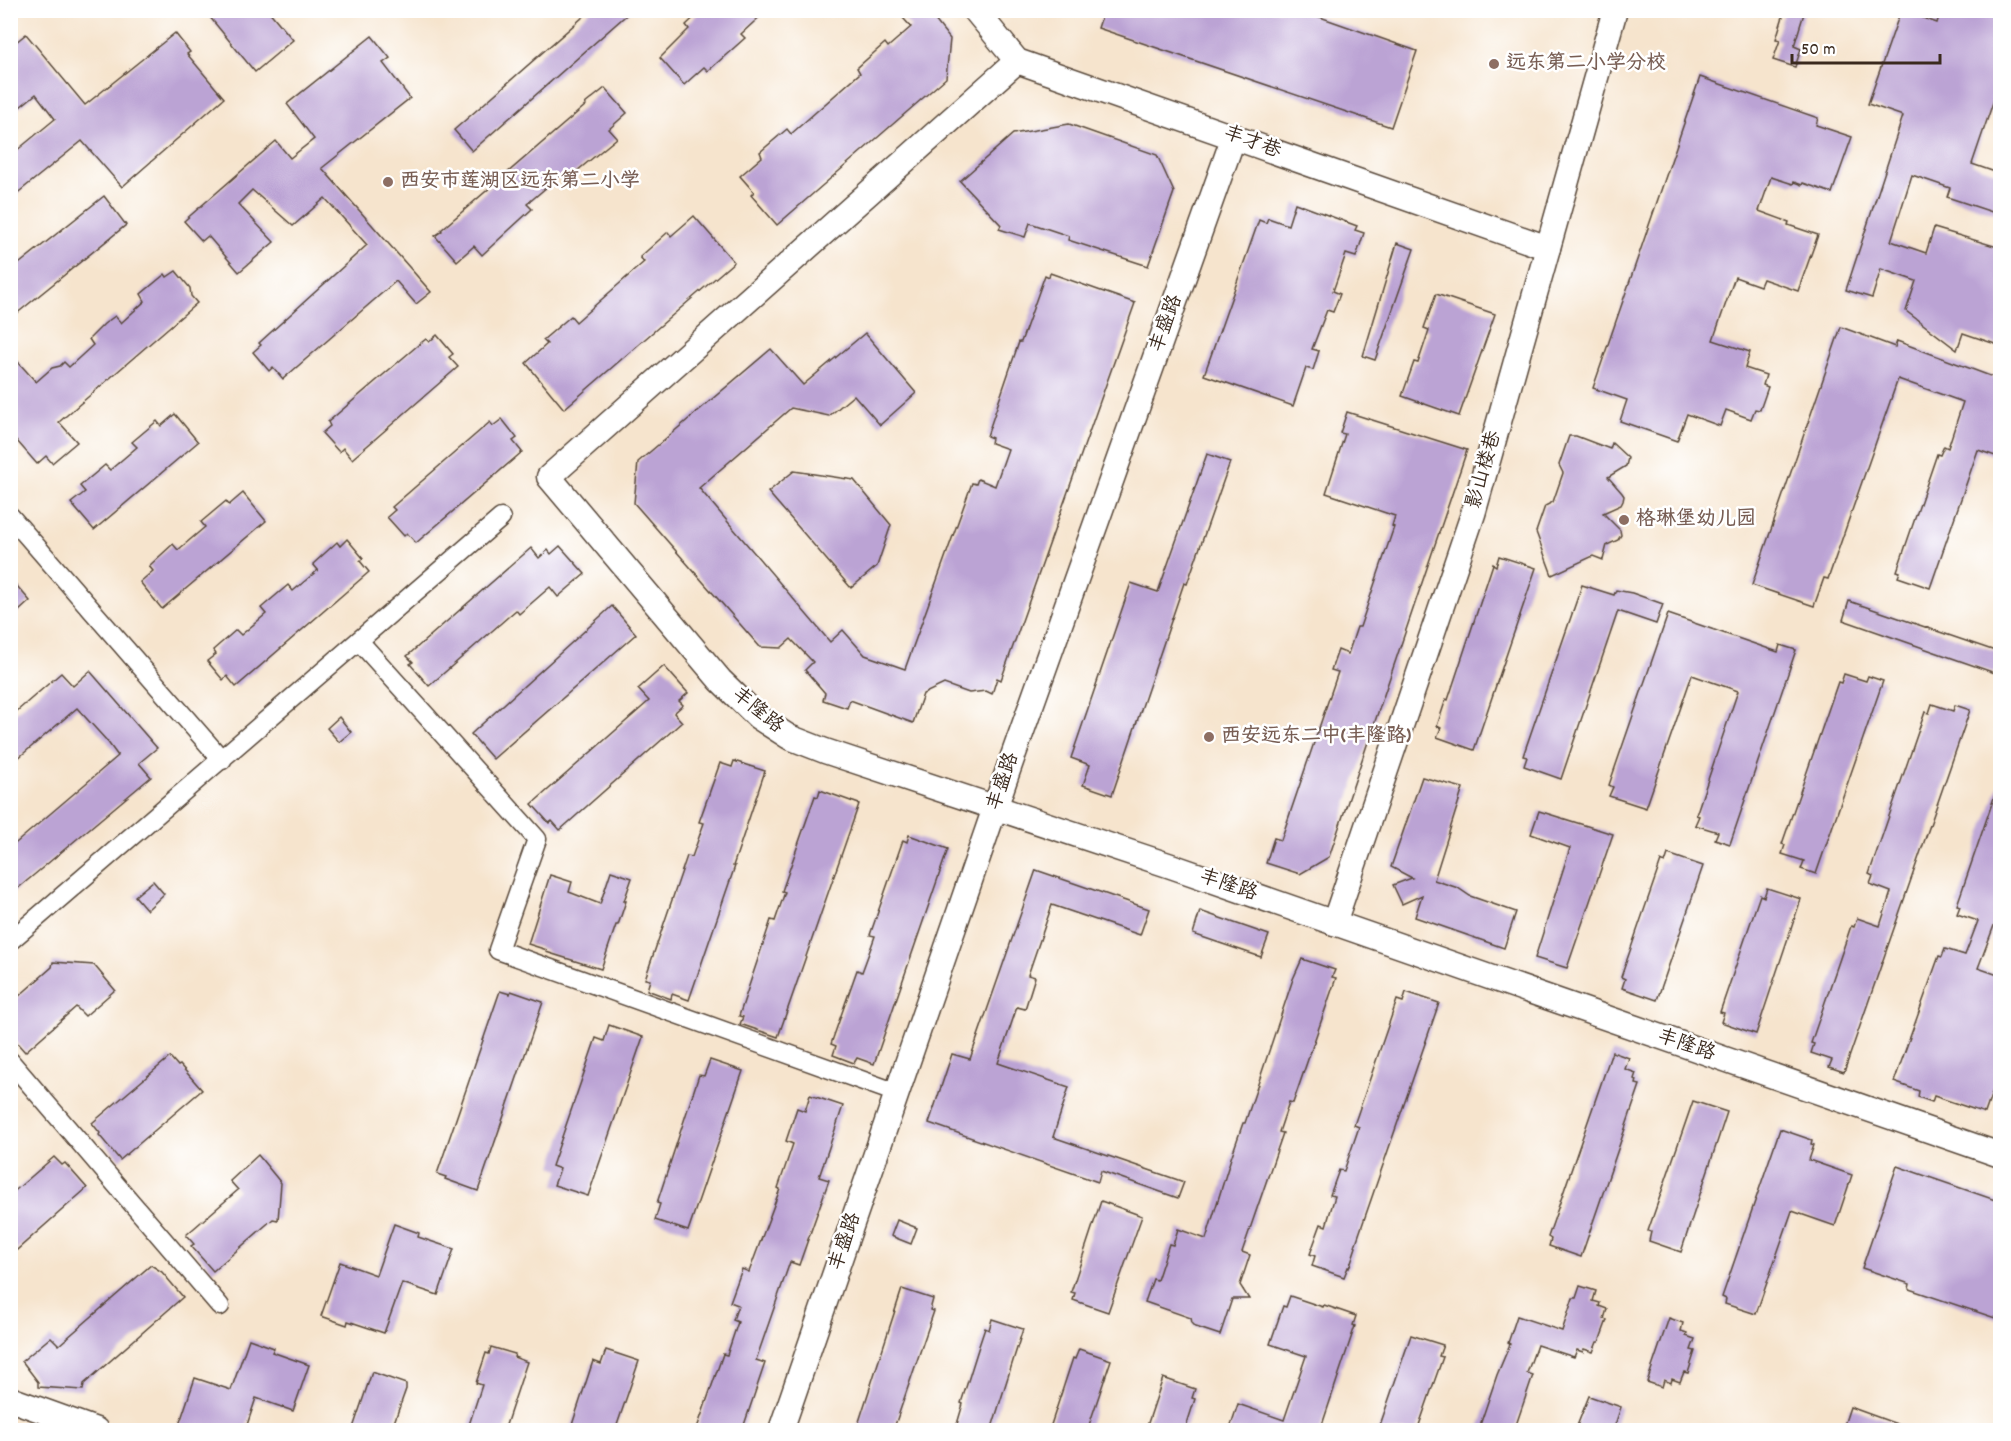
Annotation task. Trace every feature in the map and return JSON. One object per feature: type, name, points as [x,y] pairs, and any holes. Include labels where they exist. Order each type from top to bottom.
[{"type":"street","points":[[975,10],[1017,62]]},
{"type":"street","name":"影山楼巷","points":[[1334,923],[1473,513],[1615,10]]},
{"type":"street","name":"丰才巷","points":[[1017,62],[1234,136],[1548,248]]},
{"type":"street","name":"丰隆路","points":[[1017,62],[549,477],[720,680],[758,717],[789,737],[825,751],[1334,923],[2001,1155]]},
{"type":"street","name":"丰盛路","points":[[781,1431],[995,808],[1234,136]]},
{"type":"street","points":[[10,516],[222,760]]},
{"type":"street","points":[[10,941],[501,518]]},
{"type":"street","points":[[359,641],[537,839],[498,950],[897,1094]]},
{"type":"street","points":[[10,1061],[219,1306]]},
{"type":"street","points":[[10,1399],[96,1431]]},
{"type":"building","points":[[204,10],[268,10],[293,40],[255,72]]},
{"type":"building","points":[[591,10],[632,10],[472,151],[454,130]]},
{"type":"building","points":[[702,10],[767,10],[741,34],[745,38],[708,71],[704,67],[684,85],[660,58],[689,29],[686,25]]},
{"type":"building","points":[[896,10],[927,10],[950,39],[946,78],[777,225],[751,195],[754,192],[740,176],[762,157],[760,152],[787,129],[791,134],[860,73],[857,68],[885,43],[888,47],[911,27]]},
{"type":"building","points":[[1104,10],[1300,10],[1417,51],[1391,127],[1098,28]]},
{"type":"building","points":[[1785,10],[1805,10],[1794,46],[1801,49],[1795,67],[1773,60],[1780,40],[1776,39]]},
{"type":"building","points":[[1901,10],[1937,23],[1941,10],[2001,10],[2001,79],[1972,164],[2001,174],[2001,215],[1947,197],[1950,188],[1912,175],[1891,241],[1926,253],[1934,228],[2001,248],[2001,346],[1963,333],[1957,350],[1906,311],[1916,281],[1881,269],[1872,298],[1846,290],[1903,116],[1868,104]]},
{"type":"building","points":[[175,33],[190,52],[187,54],[224,98],[122,187],[82,141],[10,199],[10,156],[55,119],[36,94],[10,115],[10,47],[26,34],[85,105]]},
{"type":"building","points":[[372,36],[390,58],[383,63],[410,98],[322,168],[431,292],[416,304],[396,281],[283,379],[273,367],[269,371],[253,352],[261,345],[259,343],[367,245],[325,198],[293,226],[252,190],[238,204],[274,242],[239,272],[208,236],[202,241],[184,221],[276,141],[290,158],[314,139],[287,104]]},
{"type":"building","points":[[1700,77],[1818,118],[1816,125],[1852,137],[1832,193],[1803,183],[1802,185],[1794,182],[1793,184],[1771,177],[1759,211],[1789,222],[1788,225],[1818,235],[1798,291],[1763,279],[1760,286],[1735,277],[1713,340],[1750,352],[1745,368],[1766,375],[1763,385],[1768,387],[1760,410],[1755,409],[1751,419],[1726,410],[1720,426],[1687,414],[1677,441],[1620,421],[1627,400],[1593,388]]},
{"type":"building","points":[[605,88],[627,113],[609,129],[617,138],[566,180],[561,175],[527,204],[532,209],[482,255],[474,246],[457,261],[435,236]]},
{"type":"building","points":[[1069,124],[1157,155],[1174,192],[1148,266],[1068,240],[1069,236],[1030,223],[1025,237],[999,229],[1001,225],[960,181],[1013,134]]},
{"type":"building","points":[[104,196],[126,225],[10,319],[10,271]]},
{"type":"building","points":[[1295,203],[1357,226],[1355,230],[1364,233],[1356,257],[1346,254],[1333,291],[1340,294],[1333,312],[1327,310],[1312,349],[1319,351],[1313,370],[1306,368],[1293,406],[1204,375],[1259,220],[1266,223],[1268,218],[1288,225]]},
{"type":"building","points":[[694,216],[734,262],[564,409],[526,363],[547,344],[543,340],[571,316],[576,322],[644,262],[640,257],[668,232],[671,236]]},
{"type":"building","points":[[1397,243],[1414,249],[1375,360],[1363,356]]},
{"type":"building","points":[[176,271],[190,288],[191,296],[197,303],[59,422],[77,442],[52,463],[46,456],[37,464],[10,433],[10,353],[36,382],[52,368],[64,362],[69,367],[93,345],[89,339],[104,324],[115,316],[121,323],[145,301],[141,294],[165,274],[167,277]]},
{"type":"building","points":[[1050,273],[1135,303],[1001,680],[997,678],[992,694],[986,691],[969,693],[944,684],[923,694],[913,723],[850,700],[847,708],[823,700],[825,693],[805,670],[813,662],[791,639],[781,648],[760,647],[634,503],[638,462],[771,349],[803,385],[865,333],[916,393],[880,425],[854,395],[829,416],[791,408],[699,488],[830,642],[843,630],[865,655],[905,669],[972,483],[976,484],[978,479],[995,486],[1008,449],[991,443],[992,438],[987,436],[1019,342],[1021,342],[1045,275],[1049,277]]},
{"type":"building","points":[[1436,294],[1495,314],[1459,416],[1402,396],[1414,362],[1418,363],[1429,330],[1424,328]]},
{"type":"building","points":[[1841,327],[1895,347],[1897,341],[2001,380],[2001,458],[1978,450],[1930,588],[1898,577],[1900,572],[1897,571],[1937,454],[1940,455],[1944,446],[1948,448],[1963,402],[1898,379],[1828,579],[1824,578],[1814,606],[1752,585]]},
{"type":"building","points":[[437,335],[453,354],[449,357],[458,367],[352,459],[343,448],[339,452],[322,433],[330,426],[328,422],[417,346],[426,339],[429,342]]},
{"type":"building","points":[[1347,412],[1467,450],[1329,857],[1300,874],[1266,863],[1274,838],[1281,840],[1338,672],[1331,670],[1338,650],[1348,654],[1357,627],[1360,627],[1394,527],[1392,526],[1395,516],[1326,493],[1345,434],[1340,433]]},
{"type":"building","points":[[175,414],[198,442],[94,530],[71,503],[85,492],[80,486],[105,465],[110,470],[137,447],[132,442],[157,421],[161,426]]},
{"type":"building","points":[[502,419],[517,438],[513,441],[522,452],[416,543],[407,533],[404,536],[387,517],[395,510],[392,507],[490,422],[493,426]]},
{"type":"building","points":[[1569,436],[1576,436],[1610,449],[1612,443],[1628,458],[1626,466],[1608,477],[1624,496],[1623,501],[1621,505],[1603,513],[1620,530],[1621,535],[1618,540],[1607,545],[1603,560],[1593,556],[1552,575],[1536,532],[1545,506],[1553,502],[1563,473],[1559,465]]},
{"type":"building","points":[[1207,454],[1230,462],[1187,584],[1184,583],[1112,795],[1083,785],[1090,765],[1071,758],[1131,583],[1158,592]]},
{"type":"building","points":[[794,471],[854,480],[891,525],[877,566],[851,588],[768,492]]},
{"type":"building","points":[[243,493],[266,521],[162,609],[140,582],[153,571],[149,566],[173,544],[178,550],[205,527],[201,522],[226,501],[229,505]]},
{"type":"building","points":[[347,539],[363,558],[360,561],[369,572],[236,687],[227,676],[223,680],[207,661],[216,654],[213,650],[236,630],[241,635],[266,614],[261,608],[288,585],[293,591],[318,570],[313,564],[337,542],[340,546]]},
{"type":"building","points":[[560,546],[585,574],[558,597],[550,587],[519,614],[516,610],[429,686],[410,664],[413,662],[407,656],[531,548],[539,558],[548,550],[551,554]]},
{"type":"building","points":[[1499,556],[1536,568],[1474,750],[1437,737],[1441,728],[1437,726],[1446,699],[1448,700],[1493,564],[1496,566]]},
{"type":"building","points":[[10,578],[30,601],[10,619]]},
{"type":"building","points":[[1582,585],[1614,595],[1616,590],[1632,593],[1663,604],[1656,624],[1618,611],[1561,779],[1524,766],[1527,757],[1523,756]]},
{"type":"building","points":[[1849,601],[2001,653],[1995,673],[1843,620]]},
{"type":"building","points":[[612,606],[636,634],[493,759],[471,734]]},
{"type":"building","points":[[1668,614],[1778,652],[1780,645],[1796,650],[1730,844],[1715,839],[1718,832],[1695,825],[1699,816],[1696,815],[1738,691],[1692,675],[1646,808],[1609,796],[1613,787],[1609,785]]},
{"type":"building","points":[[664,666],[688,693],[679,701],[683,705],[674,713],[682,722],[560,830],[552,821],[549,823],[532,804],[649,701],[638,689]]},
{"type":"building","points":[[90,671],[157,748],[139,763],[151,777],[10,895],[10,848],[118,756],[77,708],[10,765],[10,717],[61,673],[73,686]]},
{"type":"building","points":[[1844,674],[1866,681],[1868,676],[1883,681],[1816,874],[1801,869],[1804,861],[1782,854],[1785,845],[1782,844],[1838,682],[1841,683]]},
{"type":"building","points":[[1932,704],[1953,711],[1955,705],[1970,710],[1844,1072],[1829,1067],[1832,1060],[1811,1053],[1814,1044],[1811,1043],[1851,926],[1854,927],[1857,918],[1880,926],[1891,892],[1870,884],[1873,876],[1869,874],[1925,712],[1929,713]]},
{"type":"building","points":[[339,717],[351,732],[339,742],[327,728]]},
{"type":"building","points":[[734,761],[765,771],[689,1000],[672,994],[671,999],[647,990],[650,980],[645,979],[687,856],[692,857],[704,823],[699,822],[720,763],[732,767]]},
{"type":"building","points":[[1422,777],[1463,788],[1434,880],[1458,888],[1470,896],[1516,912],[1504,948],[1415,917],[1422,895],[1402,904],[1393,885],[1412,878],[1391,867]]},
{"type":"building","points":[[1998,786],[2001,786],[2001,907],[1978,968],[2001,976],[2001,1067],[1985,1113],[1934,1096],[1932,1102],[1918,1097],[1919,1091],[1894,1082],[1939,956],[1942,957],[1945,949],[1965,955],[1978,921],[1957,914],[1960,906],[1957,905]]},
{"type":"building","points":[[820,790],[859,804],[778,1037],[740,1024],[743,1017],[739,1016],[771,920],[775,921],[785,892],[782,891],[815,796],[818,797]]},
{"type":"building","points":[[1539,811],[1613,834],[1567,968],[1535,958],[1570,848],[1531,834]]},
{"type":"building","points":[[909,835],[948,849],[874,1064],[857,1058],[854,1063],[833,1055],[836,1046],[831,1044],[857,970],[862,972],[875,936],[870,935],[903,840],[907,842]]},
{"type":"building","points":[[1668,854],[1703,866],[1657,1000],[1622,988],[1625,979],[1621,977],[1661,861],[1665,863]]},
{"type":"building","points":[[1036,870],[1149,909],[1140,935],[1052,905],[1028,975],[1035,977],[1025,1009],[1017,1007],[998,1063],[1069,1087],[1053,1137],[1184,1182],[1178,1198],[1101,1171],[1098,1182],[929,1123],[952,1054],[970,1059]]},
{"type":"building","points":[[611,871],[632,878],[618,925],[616,925],[601,969],[528,944],[550,875],[572,882],[569,892],[600,904]]},
{"type":"building","points":[[153,881],[164,894],[147,910],[135,896]]},
{"type":"building","points":[[1767,888],[1801,899],[1756,1034],[1721,1022],[1724,1013],[1720,1012],[1760,895],[1764,897]]},
{"type":"building","points":[[1200,911],[1269,935],[1261,957],[1193,934]]},
{"type":"building","points":[[1302,959],[1335,970],[1332,977],[1336,978],[1293,1103],[1289,1102],[1279,1132],[1283,1133],[1242,1252],[1250,1255],[1240,1285],[1249,1299],[1232,1299],[1220,1335],[1196,1327],[1191,1318],[1145,1302],[1153,1279],[1157,1280],[1169,1244],[1173,1245],[1178,1229],[1206,1239],[1243,1123],[1245,1123],[1293,979]]},
{"type":"building","points":[[53,962],[94,965],[115,990],[85,1016],[76,1007],[25,1052],[10,1035],[10,1004],[52,967]]},
{"type":"building","points":[[500,991],[510,994],[511,991],[543,1002],[478,1191],[437,1174]]},
{"type":"building","points":[[1406,992],[1439,1003],[1344,1277],[1312,1266],[1315,1256],[1310,1254],[1321,1224],[1326,1226],[1335,1196],[1330,1195],[1339,1170],[1344,1171],[1359,1127],[1354,1125],[1397,1000],[1403,1002]]},
{"type":"building","points":[[609,1025],[643,1037],[588,1196],[554,1185],[560,1169],[552,1166],[596,1038],[604,1041]]},
{"type":"building","points":[[1612,1052],[1629,1058],[1625,1069],[1636,1073],[1634,1079],[1637,1080],[1636,1084],[1640,1085],[1581,1257],[1549,1246],[1551,1239],[1548,1237]]},
{"type":"building","points":[[170,1057],[202,1090],[120,1160],[92,1123]]},
{"type":"building","points":[[710,1060],[743,1071],[688,1231],[655,1220],[660,1204],[657,1203],[699,1075],[704,1076]]},
{"type":"building","points":[[810,1095],[843,1106],[819,1177],[829,1180],[799,1265],[790,1262],[756,1360],[765,1363],[742,1431],[696,1431],[723,1354],[727,1355],[738,1322],[733,1320],[738,1305],[730,1302],[742,1269],[749,1272],[780,1189],[778,1188],[793,1144],[786,1141],[797,1108],[805,1111]]},
{"type":"building","points":[[1693,1101],[1727,1112],[1681,1252],[1649,1241],[1651,1232],[1648,1231]]},
{"type":"building","points":[[1780,1129],[1812,1140],[1811,1144],[1814,1145],[1809,1160],[1852,1175],[1835,1226],[1792,1211],[1756,1314],[1725,1304],[1726,1299],[1722,1297]]},
{"type":"building","points":[[258,1155],[281,1183],[278,1220],[273,1219],[213,1271],[191,1246],[194,1244],[186,1235],[238,1190],[230,1181]]},
{"type":"building","points":[[54,1157],[62,1165],[65,1163],[87,1188],[10,1256],[10,1195]]},
{"type":"building","points":[[1897,1166],[2001,1202],[2001,1320],[1909,1289],[1910,1284],[1862,1268]]},
{"type":"building","points":[[1101,1201],[1142,1216],[1108,1312],[1073,1300],[1075,1293],[1071,1292]]},
{"type":"building","points":[[897,1220],[917,1228],[911,1244],[891,1236]]},
{"type":"building","points":[[394,1224],[419,1233],[418,1237],[454,1249],[438,1295],[402,1283],[384,1333],[348,1321],[347,1325],[321,1316],[340,1262],[376,1275]]},
{"type":"building","points":[[151,1265],[162,1272],[183,1297],[84,1384],[83,1390],[38,1387],[38,1382],[22,1361],[51,1337],[59,1345]]},
{"type":"building","points":[[1580,1286],[1596,1291],[1593,1301],[1607,1309],[1604,1319],[1607,1320],[1593,1352],[1584,1349],[1583,1352],[1577,1350],[1574,1357],[1537,1345],[1527,1373],[1533,1375],[1514,1431],[1478,1431],[1510,1344],[1508,1343],[1517,1316],[1562,1331],[1573,1298],[1576,1298]]},
{"type":"building","points":[[902,1289],[933,1299],[930,1310],[934,1311],[893,1431],[856,1431]]},
{"type":"building","points":[[1290,1296],[1356,1316],[1353,1325],[1355,1326],[1320,1431],[1229,1431],[1238,1404],[1284,1420],[1306,1356],[1270,1344],[1283,1306],[1286,1307]]},
{"type":"building","points":[[1669,1318],[1683,1323],[1681,1331],[1687,1333],[1686,1336],[1695,1339],[1691,1350],[1695,1351],[1688,1373],[1684,1372],[1680,1382],[1672,1379],[1671,1383],[1664,1380],[1662,1387],[1647,1382]]},
{"type":"building","points":[[992,1319],[1023,1329],[991,1431],[955,1431],[963,1404],[961,1403],[979,1346],[985,1328],[989,1330]]},
{"type":"building","points":[[1411,1335],[1443,1345],[1439,1356],[1443,1357],[1417,1431],[1378,1431]]},
{"type":"building","points":[[249,1339],[274,1348],[272,1352],[309,1365],[293,1411],[256,1398],[245,1431],[177,1431],[195,1378],[231,1390]]},
{"type":"building","points":[[491,1347],[515,1354],[514,1357],[527,1362],[504,1431],[467,1431],[482,1385],[476,1383],[486,1353],[489,1354]]},
{"type":"building","points":[[1079,1349],[1111,1360],[1087,1431],[1049,1431],[1073,1358],[1075,1359]]},
{"type":"building","points":[[606,1350],[639,1361],[615,1431],[570,1431],[593,1361],[601,1364]]},
{"type":"building","points":[[372,1372],[406,1384],[406,1389],[391,1431],[352,1431]]},
{"type":"building","points":[[1163,1378],[1195,1389],[1192,1398],[1195,1399],[1186,1427],[1183,1426],[1181,1431],[1149,1431],[1150,1426],[1147,1426]]},
{"type":"building","points":[[1589,1396],[1621,1407],[1613,1431],[1575,1431]]},
{"type":"building","points":[[1850,1407],[1908,1428],[1908,1431],[1842,1431]]},
{"type":"place","name":"远东第二小学分校","points":[[1494,64]]},
{"type":"place","name":"西安市莲湖区远东第二小学","points":[[388,182]]},
{"type":"place","name":"格琳堡幼儿园","points":[[1624,520]]},
{"type":"place","name":"西安远东二中(丰隆路)","points":[[1209,737]]}]
